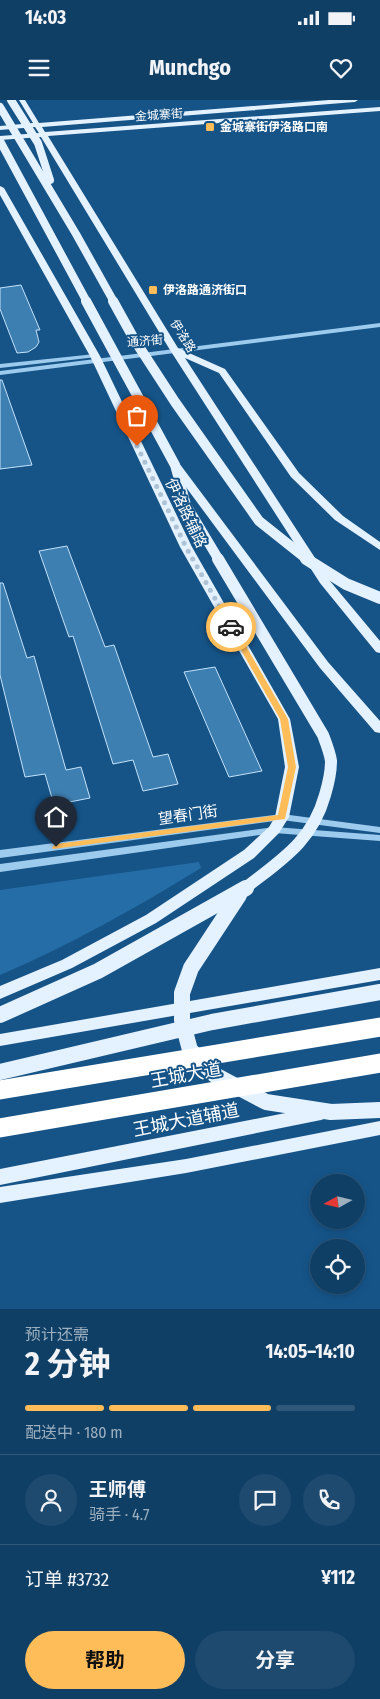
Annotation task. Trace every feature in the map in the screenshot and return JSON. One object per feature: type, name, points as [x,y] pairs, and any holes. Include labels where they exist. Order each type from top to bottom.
[{"type":"highway","name":"王城大道","points":[[0,1090],[380,1027]]},
{"type":"highway","name":"王城大道","points":[[0,1128],[380,1063]]},
{"type":"main road","points":[[11,100],[38,143],[57,202]]},
{"type":"main road","name":"伊洛路","points":[[22,100],[175,350],[326,583],[380,649]]},
{"type":"main road","name":"金城寨街","points":[[0,128],[355,100]]},
{"type":"main road","points":[[0,108],[57,202],[134,340],[174,402],[260,522],[298,554],[346,584],[380,598]]},
{"type":"main road","name":"金城寨街","points":[[0,140],[380,109]]},
{"type":"main road","points":[[0,140],[175,465],[324,665],[380,729]]},
{"type":"main road","name":"伊洛路辅路","points":[[0,188],[96,359],[186,547],[284,719],[292,767],[282,817],[274,830],[249,854],[151,919],[67,964],[0,993]]},
{"type":"main road","points":[[175,350],[222,371],[295,475],[339,518],[380,547]]},
{"type":"main road","points":[[0,1015],[98,971],[242,891],[294,851],[312,829],[326,792],[330,760],[323,735],[186,505],[175,465]]},
{"type":"main road","points":[[242,891],[190,968],[182,993],[182,1020],[190,1050],[215,1075],[266,1102],[331,1112],[380,1110]]},
{"type":"main road","points":[[0,1040],[380,974]]},
{"type":"main road","points":[[0,1072],[212,1022],[380,992]]},
{"type":"main road","name":"王城大道辅道","points":[[0,1177],[380,1102]]},
{"type":"main road","points":[[0,1195],[186,1166],[380,1128]]},
{"type":"street","name":"通济街","points":[[0,373],[96,359],[380,325]]},
{"type":"street","name":"通济街","points":[[0,366],[96,359]]},
{"type":"street","name":"望春门街","points":[[0,854],[282,817],[380,830]]},
{"type":"street","name":"望春门街","points":[[0,868],[274,830],[380,838]]},
{"type":"shaded area","points":[[199,862],[201,868],[127,912],[77,939],[0,975],[0,890]]},
{"type":"building","points":[[21,285],[40,330],[36,330],[39,342],[36,347],[28,352],[17,353],[0,309],[0,288]]},
{"type":"building","points":[[0,380],[2,380],[32,465],[0,469]]},
{"type":"building","points":[[67,546],[105,647],[114,645],[153,757],[168,754],[178,784],[143,791],[133,760],[113,764],[73,636],[69,637],[39,551]]},
{"type":"building","points":[[0,583],[3,583],[27,658],[34,656],[66,770],[81,767],[90,798],[54,805],[45,774],[25,777],[0,675]]},
{"type":"building","points":[[215,667],[262,771],[229,777],[184,672]]},
{"type":"way so far","points":[[137,446],[186,547],[231,627]]},
{"type":"place","name":"金城寨街伊洛路口南","points":[[210,127]]},
{"type":"place","name":"伊洛路通济街口","points":[[153,290]]},
{"type":"route","points":[[56,847],[282,817],[292,767],[284,719],[231,627]]}]
